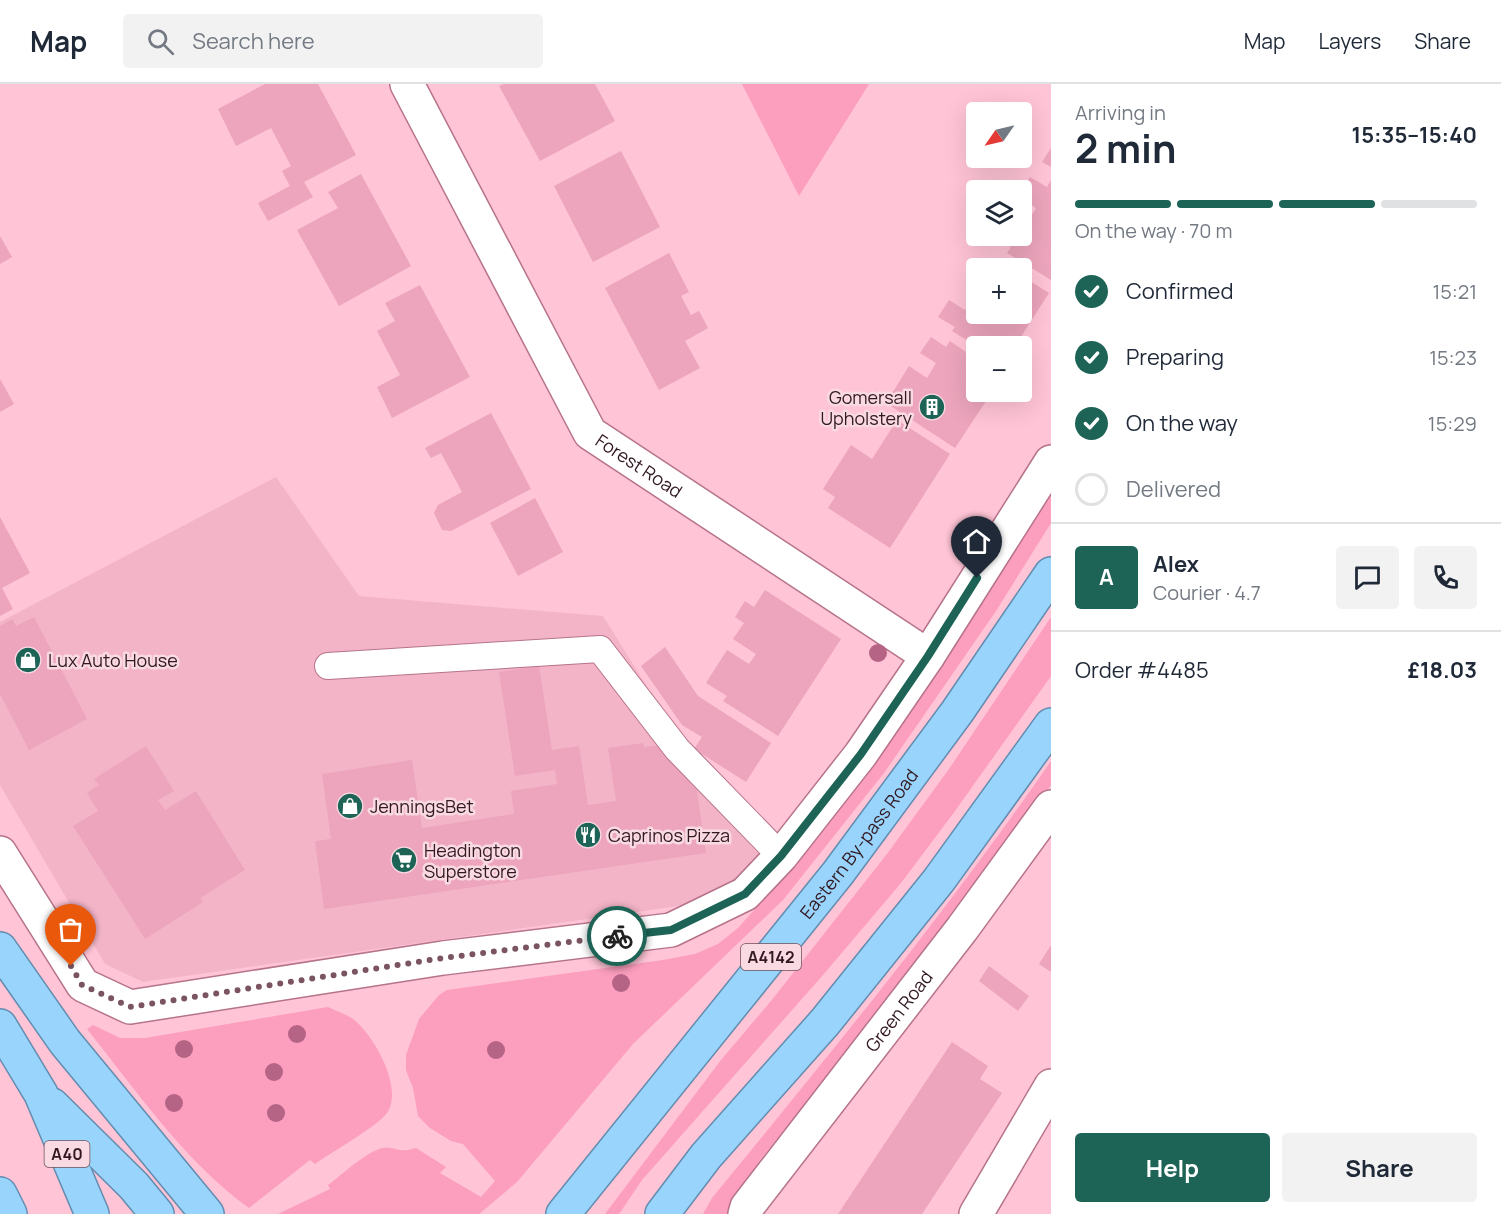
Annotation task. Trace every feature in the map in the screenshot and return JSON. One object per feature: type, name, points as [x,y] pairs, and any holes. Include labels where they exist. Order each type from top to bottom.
[{"type":"highway","name":"Eastern By-pass Road","points":[[571,1205],[838,873],[957,712],[1051,574]]},
{"type":"highway","points":[[662,1214],[706,1156],[825,1022],[939,880],[1051,725]]},
{"type":"highway","points":[[0,949],[65,1042],[207,1214]]},
{"type":"highway","name":"A40","points":[[0,1026],[41,1094],[92,1214]]},
{"type":"highway","points":[[65,1042],[100,1110],[134,1186]]},
{"type":"highway","points":[[41,1094],[134,1186],[157,1214]]},
{"type":"highway","points":[[0,1194],[10,1214]]},
{"type":"highway","points":[[549,1214],[571,1205]]},
{"type":"street","name":"Forest Road","points":[[407,84],[590,433],[928,656]]},
{"type":"street","points":[[0,853],[82,985],[130,1007],[443,958],[671,930],[745,894],[781,856],[861,754],[928,656],[1051,462]]},
{"type":"street","name":"Green Road","points":[[745,1214],[747,1207],[954,939],[1051,807]]},
{"type":"street","points":[[976,1214],[1051,1086]]},
{"type":"lane","points":[[328,666],[600,649],[677,749],[781,856]]},
{"type":"shaded area","points":[[742,84],[869,84],[799,196]]},
{"type":"shaded area","points":[[276,477],[359,596],[603,616],[684,746],[778,843],[762,864],[707,902],[143,982],[105,964],[0,785],[0,622]]},
{"type":"shaded area","points":[[1051,494],[1051,523],[996,611],[884,773],[783,900],[633,1044],[517,1182],[479,1214],[278,1214],[330,1189],[328,1185],[355,1164],[383,1148],[405,1150],[416,1148],[446,1167],[440,1173],[481,1197],[495,1181],[463,1144],[451,1141],[430,1128],[418,1116],[413,1088],[406,1070],[406,1055],[419,1019],[439,995],[447,990],[695,954],[718,944],[738,928],[834,812],[985,599]]},
{"type":"shaded area","points":[[1051,617],[1051,676],[955,811],[901,883],[642,1180],[619,1214],[605,1214],[721,1060],[771,1001],[887,854],[949,769]]},
{"type":"shaded area","points":[[1051,761],[1051,785],[981,882],[887,1004],[760,1160],[730,1214],[703,1214],[712,1198],[928,928]]},
{"type":"shaded area","points":[[328,1007],[353,1019],[370,1037],[377,1049],[389,1076],[392,1090],[387,1113],[374,1125],[315,1164],[310,1160],[249,1208],[204,1169],[162,1124],[87,1029],[93,1025],[120,1038],[145,1038]]},
{"type":"building","points":[[265,84],[318,84],[356,155],[304,182],[313,197],[268,221],[258,203],[290,186],[282,171],[291,166],[271,128],[236,146],[218,109]]},
{"type":"building","points":[[504,84],[595,84],[615,121],[540,161],[499,86]]},
{"type":"building","points":[[1051,148],[1051,167],[1042,162]]},
{"type":"building","points":[[621,151],[660,227],[593,262],[554,186]]},
{"type":"building","points":[[361,174],[411,266],[339,306],[297,230],[338,208],[328,192]]},
{"type":"building","points":[[1030,177],[1047,187],[1051,180],[1051,280],[1032,268],[1032,258],[1015,258],[1007,253],[1011,247],[1009,246],[1032,246],[1032,215],[1036,208],[1032,205],[1032,180],[1028,180]]},
{"type":"building","points":[[0,236],[12,257],[0,264]]},
{"type":"building","points":[[669,253],[689,292],[681,296],[691,315],[699,311],[708,328],[685,341],[700,368],[659,390],[605,288]]},
{"type":"building","points":[[1032,282],[1049,293],[1032,320]]},
{"type":"building","points":[[420,285],[470,377],[392,418],[377,387],[400,375],[377,331],[395,321],[385,303]]},
{"type":"building","points":[[949,300],[965,310],[966,308],[966,324],[1029,324],[1021,336],[966,336],[966,340],[952,331],[955,327],[938,317]]},
{"type":"building","name":"Gomersall Upholstery","points":[[931,337],[946,347],[950,341],[966,352],[966,402],[985,402],[955,448],[886,403],[909,366],[927,378],[936,363],[920,353]]},
{"type":"building","points":[[0,379],[14,404],[0,412]]},
{"type":"building","points":[[491,413],[531,489],[451,531],[442,530],[434,513],[438,505],[462,492],[441,453],[431,458],[425,448]]},
{"type":"building","points":[[897,420],[950,454],[890,548],[828,508],[835,497],[823,489],[851,445],[872,459]]},
{"type":"building","points":[[535,498],[563,552],[518,576],[490,523]]},
{"type":"building","points":[[0,517],[30,573],[2,588],[13,609],[0,616]]},
{"type":"building","points":[[765,590],[841,639],[778,736],[723,701],[727,696],[706,683],[727,650],[749,664],[756,654],[733,639],[744,623],[735,617],[745,601],[754,607]]},
{"type":"building","name":"Lux Auto House","points":[[34,617],[87,719],[29,750],[0,694],[0,626],[12,619],[16,626]]},
{"type":"building","points":[[665,647],[698,696],[771,743],[746,782],[694,749],[702,737],[682,725],[641,666]]},
{"type":"building","points":[[539,666],[552,750],[579,746],[588,805],[616,801],[608,748],[643,743],[644,747],[662,745],[696,785],[706,853],[324,909],[315,841],[331,839],[322,774],[412,760],[422,828],[514,814],[511,791],[557,784],[555,770],[515,776],[499,672]]},
{"type":"building","points":[[146,746],[174,791],[158,800],[165,810],[196,791],[245,870],[200,898],[203,902],[145,939],[73,826],[98,811],[87,793],[99,785],[94,779]]},
{"type":"building","points":[[1051,945],[1051,972],[1039,964]]},
{"type":"building","points":[[989,966],[1029,996],[1018,1011],[979,981]]},
{"type":"building","points":[[952,1042],[988,1066],[980,1079],[1002,1093],[922,1214],[838,1214]]},
{"type":"way so far","points":[[71,966],[82,985],[130,1007],[443,958],[617,936]]},
{"type":"place","name":"Gomersall Upholstery","points":[[932,407]]},
{"type":"place","name":"Lux Auto House","points":[[28,660]]},
{"type":"place","name":"JenningsBet","points":[[350,806]]},
{"type":"place","name":"Caprinos Pizza","points":[[588,835]]},
{"type":"place","name":"Headington Superstore","points":[[404,860]]},
{"type":"route","points":[[617,936],[671,930],[745,894],[781,856],[861,754],[928,656],[977,578]]}]
